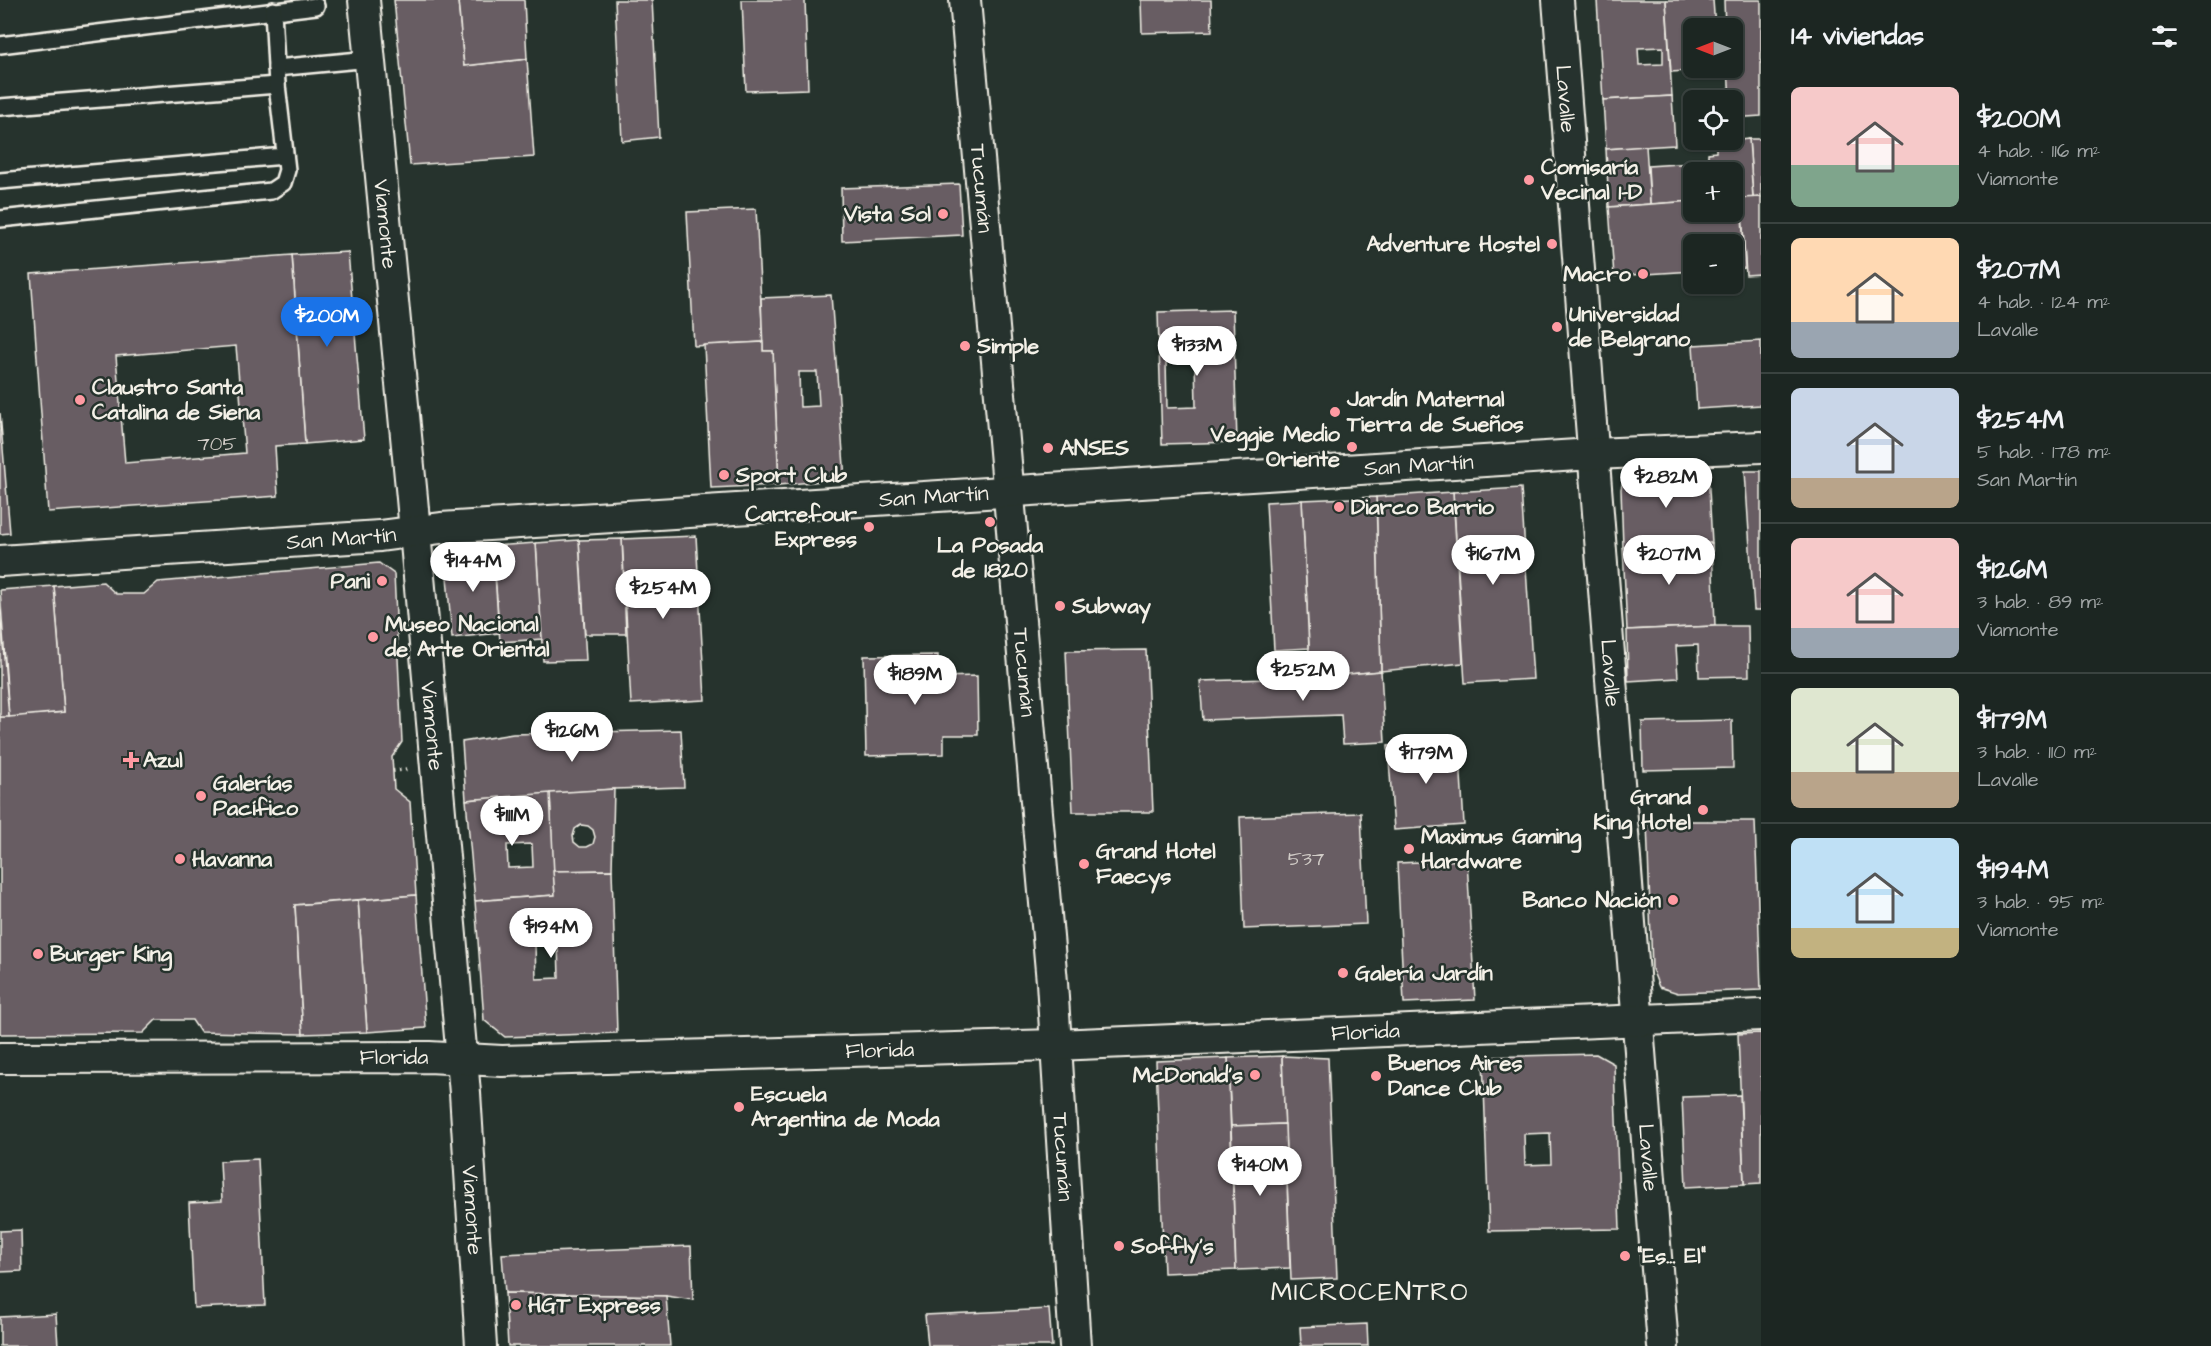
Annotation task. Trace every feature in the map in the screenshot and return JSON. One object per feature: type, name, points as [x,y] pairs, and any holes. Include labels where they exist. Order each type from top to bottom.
[{"type":"street","name":"Viamonte","points":[[364,0],[416,532],[462,1059],[481,1346]]},
{"type":"street","name":"Tucumán","points":[[964,0],[1056,1045],[1076,1346]]},
{"type":"street","name":"Lavalle","points":[[1558,0],[1663,1346]]},
{"type":"street","name":"San Martín","points":[[0,561],[380,536],[441,528],[1009,491],[1593,454],[1761,447]]},
{"type":"street","name":"Florida","points":[[0,1058],[429,1057],[502,1061],[1056,1045],[1761,1015]]},
{"type":"lane","points":[[0,45],[316,6]]},
{"type":"lane","points":[[0,219],[271,191],[283,183],[286,170],[277,85],[273,10]]},
{"type":"lane","points":[[276,69],[370,59]]},
{"type":"lane","points":[[0,107],[277,85]]},
{"type":"lane","points":[[0,181],[285,156]]},
{"type":"building","points":[[394,0],[458,0],[464,66],[527,59],[534,157],[410,165]]},
{"type":"building","points":[[458,0],[524,0],[527,59],[464,66]]},
{"type":"building","points":[[615,0],[652,0],[659,137],[622,141]]},
{"type":"building","points":[[742,0],[805,0],[808,89],[746,91]]},
{"type":"building","points":[[1141,0],[1211,0],[1212,31],[1142,33]]},
{"type":"building","points":[[1597,0],[1666,0],[1672,96],[1603,100]],"holes":[[[1663,47],[1663,64],[1639,65],[1638,48]]]},
{"type":"building","points":[[1666,0],[1713,0],[1714,18],[1683,18],[1683,71],[1671,72]]},
{"type":"building","points":[[1724,0],[1761,0],[1761,116],[1743,117],[1743,90],[1729,90],[1729,78],[1743,78],[1743,18],[1725,18]]},
{"type":"building","points":[[1672,96],[1675,145],[1606,149],[1603,100]]},
{"type":"building","points":[[1749,139],[1761,139],[1761,197],[1753,198]]},
{"type":"building","points":[[1749,139],[1753,198],[1743,198],[1743,162],[1708,162],[1708,153],[1716,152],[1716,150],[1743,150],[1743,140]]},
{"type":"building","points":[[1646,146],[1650,204],[1609,207],[1606,149]]},
{"type":"building","points":[[1683,164],[1683,202],[1650,204],[1648,166]]},
{"type":"building","points":[[959,184],[962,235],[842,241],[841,188]]},
{"type":"building","points":[[1761,197],[1761,274],[1746,275],[1743,198]]},
{"type":"building","points":[[1683,202],[1683,222],[1742,222],[1745,268],[1743,268],[1743,234],[1683,234],[1683,272],[1614,276],[1609,207]]},
{"type":"building","points":[[756,209],[763,342],[694,346],[687,212]]},
{"type":"building","points":[[348,252],[364,439],[305,444],[292,255]]},
{"type":"building","name":"Claustro Santa Catalina de Siena","points":[[292,255],[305,444],[275,446],[278,496],[48,512],[31,274]],"holes":[[[236,346],[245,453],[125,463],[116,356]]]},
{"type":"building","points":[[831,295],[845,479],[779,485],[773,351],[763,351],[761,298]],"holes":[[[799,372],[817,372],[819,406],[800,407]]]},
{"type":"building","points":[[1233,310],[1237,442],[1162,444],[1158,312]],"holes":[[[1166,361],[1195,361],[1196,407],[1167,408]]]},
{"type":"building","points":[[1761,341],[1761,405],[1697,409],[1693,345]]},
{"type":"building","points":[[763,342],[763,351],[773,351],[779,485],[711,488],[704,345]]},
{"type":"building","points":[[0,413],[10,533],[0,534]]},
{"type":"building","points":[[1708,471],[1712,543],[1623,547],[1621,489],[1623,480],[1630,475]]},
{"type":"building","points":[[1745,471],[1761,471],[1761,610],[1754,610]]},
{"type":"building","points":[[1521,488],[1533,679],[1465,683],[1453,492]]},
{"type":"building","points":[[1453,492],[1463,663],[1381,671],[1376,497]]},
{"type":"building","points":[[1376,497],[1381,671],[1306,678],[1309,648],[1302,500]]},
{"type":"building","points":[[1302,500],[1309,648],[1274,650],[1266,502]]},
{"type":"building","points":[[696,536],[705,700],[631,704],[622,539]]},
{"type":"building","points":[[622,539],[626,634],[585,634],[579,540]]},
{"type":"building","points":[[579,540],[586,660],[543,661],[536,543]]},
{"type":"building","points":[[536,543],[542,639],[500,642],[493,546]]},
{"type":"building","points":[[1712,543],[1715,626],[1627,630],[1623,547]]},
{"type":"building","points":[[493,546],[499,633],[452,638],[446,564],[450,557],[463,549]]},
{"type":"building","name":"Galerías Pacífico","points":[[379,563],[394,574],[402,742],[392,757],[394,789],[410,802],[416,895],[295,905],[303,1034],[200,1032],[192,1020],[156,1020],[143,1033],[0,1034],[0,717],[64,712],[54,586],[103,582],[116,594],[144,594],[158,582]]},
{"type":"building","points":[[54,586],[64,712],[9,717],[0,590]]},
{"type":"building","points":[[0,609],[9,717],[0,717]]},
{"type":"building","points":[[1748,626],[1749,676],[1699,677],[1698,645],[1676,646],[1678,678],[1628,681],[1627,630]]},
{"type":"building","points":[[1146,650],[1153,812],[1073,812],[1066,651]]},
{"type":"building","points":[[938,655],[939,677],[977,676],[978,735],[944,735],[944,754],[866,756],[864,656]]},
{"type":"building","points":[[1381,671],[1385,742],[1343,744],[1341,715],[1203,720],[1200,681],[1306,678]]},
{"type":"building","points":[[1732,720],[1733,768],[1643,770],[1642,722]]},
{"type":"building","points":[[681,730],[684,787],[614,789],[466,800],[462,742],[513,734]]},
{"type":"building","points":[[1459,741],[1464,825],[1394,830],[1388,746]]},
{"type":"building","points":[[614,789],[612,870],[553,871],[550,793]],"holes":[[[581,825],[593,830],[595,837],[593,844],[580,847],[574,842],[575,829]]]},
{"type":"building","points":[[550,793],[555,895],[475,901],[466,800]],"holes":[[[532,844],[533,867],[508,868],[507,845]]]},
{"type":"building","points":[[1361,813],[1366,924],[1244,929],[1240,817]]},
{"type":"building","points":[[1647,821],[1755,821],[1761,990],[1678,993],[1659,987],[1652,969]]},
{"type":"building","points":[[1467,860],[1475,1000],[1404,1003],[1397,863]]},
{"type":"building","points":[[612,870],[617,1033],[505,1037],[484,1020],[475,901],[555,895],[553,871]],"holes":[[[535,943],[558,943],[559,978],[536,979]]]},
{"type":"building","points":[[416,895],[426,1028],[367,1032],[358,900]]},
{"type":"building","points":[[358,900],[367,1032],[303,1034],[295,905]]},
{"type":"building","points":[[1761,1033],[1761,1183],[1744,1184],[1738,1034]]},
{"type":"building","points":[[1596,1054],[1614,1064],[1620,1229],[1489,1231],[1483,1057]],"holes":[[[1550,1133],[1551,1164],[1525,1165],[1524,1134]]]},
{"type":"building","points":[[1282,1056],[1285,1124],[1231,1126],[1228,1058]]},
{"type":"building","points":[[1282,1056],[1328,1058],[1337,1278],[1291,1280]]},
{"type":"building","points":[[1228,1058],[1236,1270],[1164,1273],[1156,1061]]},
{"type":"building","points":[[1740,1095],[1744,1184],[1686,1187],[1682,1097]]},
{"type":"building","points":[[1285,1124],[1290,1268],[1236,1270],[1231,1126]]},
{"type":"building","points":[[258,1159],[265,1305],[194,1308],[189,1203],[222,1201],[220,1161]]},
{"type":"building","points":[[21,1230],[22,1271],[0,1272],[0,1231]]},
{"type":"building","points":[[691,1246],[693,1300],[666,1296],[505,1293],[502,1254]]},
{"type":"building","points":[[505,1293],[666,1296],[670,1346],[508,1346]]},
{"type":"building","points":[[1049,1309],[1052,1346],[928,1346],[925,1315]]},
{"type":"building","points":[[56,1314],[58,1346],[0,1346],[0,1317]]},
{"type":"building","points":[[1367,1324],[1368,1346],[1301,1346],[1300,1327]]},
{"type":"place","name":"Comisaría Vecinal 1-D","points":[[1529,180]]},
{"type":"place","name":"Vista Sol","points":[[943,214]]},
{"type":"place","name":"Adventure Hostel","points":[[1552,244]]},
{"type":"place","name":"Macro","points":[[1643,274]]},
{"type":"place","name":"Universidad de Belgrano","points":[[1557,327]]},
{"type":"place","name":"Simple","points":[[965,346]]},
{"type":"place","name":"Claustro Santa Catalina de Siena","points":[[80,400]]},
{"type":"place","name":"Jardín Maternal Tierra de Sueños","points":[[1335,412]]},
{"type":"place","name":"Veggie Medio Oriente","points":[[1352,447]]},
{"type":"place","name":"ANSES","points":[[1048,448]]},
{"type":"place","name":"Sport Club","points":[[724,475]]},
{"type":"place","name":"Diarco Barrio","points":[[1339,507]]},
{"type":"place","name":"La Posada de 1820","points":[[990,522]]},
{"type":"place","name":"Carrefour Express","points":[[869,527]]},
{"type":"place","name":"Pani","points":[[382,581]]},
{"type":"place","name":"Subway","points":[[1060,606]]},
{"type":"place","name":"Museo Nacional de Arte Oriental","points":[[373,637]]},
{"type":"place","name":"Azul","points":[[131,760]]},
{"type":"place","name":"Galerías Pacífico","points":[[201,796]]},
{"type":"place","name":"Grand King Hotel","points":[[1703,810]]},
{"type":"place","name":"Maximus Gaming Hardware","points":[[1409,849]]},
{"type":"place","name":"Havanna","points":[[180,859]]},
{"type":"place","name":"Grand Hotel Faecys","points":[[1084,864]]},
{"type":"place","name":"Banco Nación","points":[[1673,900]]},
{"type":"place","name":"Burger King","points":[[38,954]]},
{"type":"place","name":"Galería Jardín","points":[[1343,973]]},
{"type":"place","name":"McDonald's","points":[[1255,1075]]},
{"type":"place","name":"Buenos Aires Dance Club","points":[[1376,1076]]},
{"type":"place","name":"Escuela Argentina de Moda","points":[[739,1107]]},
{"type":"place","name":"Soffly's","points":[[1119,1246]]},
{"type":"place","name":"\"Es... El\"","points":[[1625,1256]]},
{"type":"place","name":"HGT Express","points":[[516,1305]]},
{"type":"district","name":"MICROCENTRO","points":[[1370,1292]]}]
